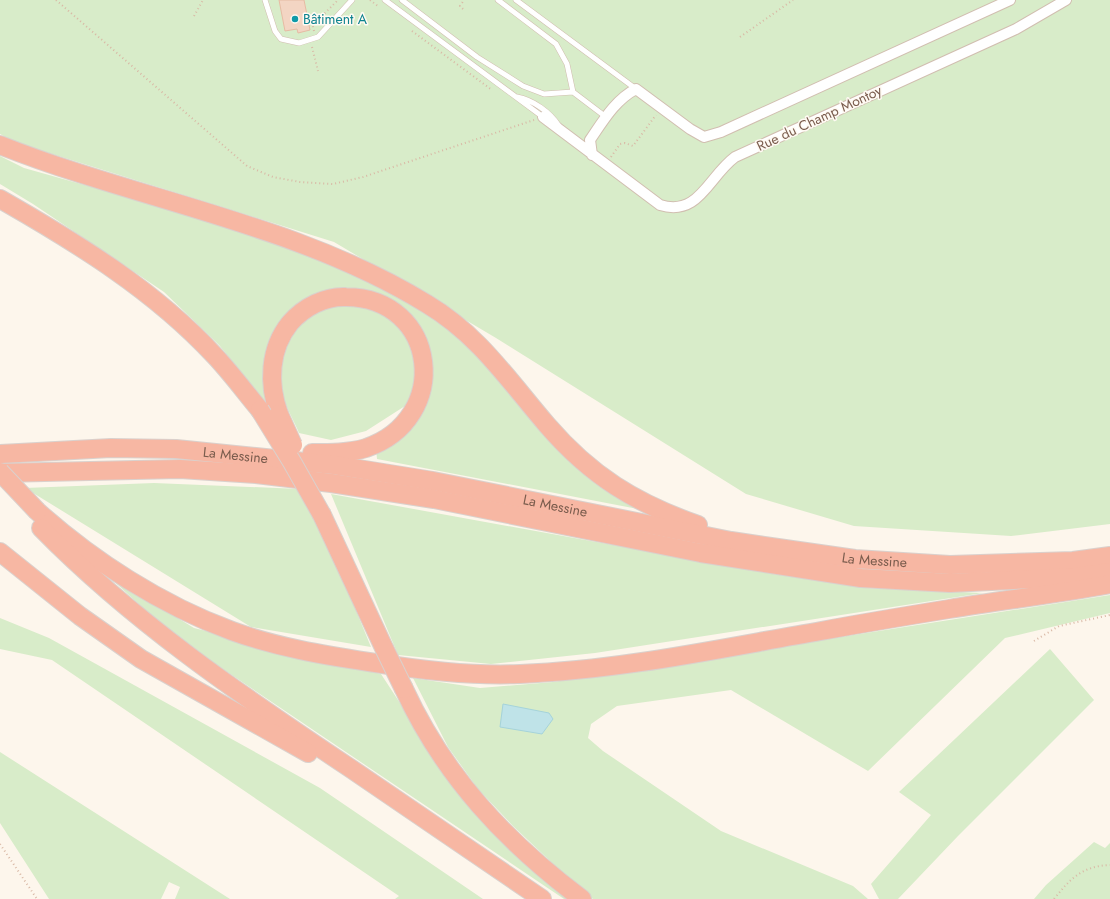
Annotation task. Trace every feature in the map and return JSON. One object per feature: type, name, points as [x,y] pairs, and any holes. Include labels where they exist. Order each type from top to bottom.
[{"type":"highway","points":[[0,145],[81,175],[276,235],[335,257],[385,280],[429,305],[482,347],[552,430],[587,465],[603,478],[650,507],[701,526],[731,541]]},
{"type":"highway","points":[[0,199],[86,251],[122,275],[153,299],[215,356],[260,410],[326,516]]},
{"type":"highway","points":[[176,449],[327,453],[355,451],[380,442],[403,425],[411,416],[421,396],[425,371],[420,347],[415,335],[398,314],[388,307],[366,298],[343,297],[332,298],[303,310],[286,328],[277,344],[274,354],[272,384],[279,414],[326,516],[384,648],[424,728],[459,781],[475,801],[519,847],[582,899]]},
{"type":"highway","name":"La Messine","points":[[0,454],[96,449],[176,449],[334,465],[418,479],[731,541],[854,559],[950,565],[1073,561],[1110,556]]},
{"type":"highway","name":"La Messine","points":[[0,472],[180,469],[256,474],[331,482],[434,499],[701,554],[861,578],[950,583],[1074,577],[1110,572]]},
{"type":"highway","points":[[0,472],[62,549],[173,644],[279,721],[542,899]]},
{"type":"highway","points":[[0,483],[32,512],[53,525],[111,568],[152,594],[194,615],[232,631],[272,643],[320,654],[390,666],[459,674],[522,674],[618,665],[949,609],[1076,591],[1110,584]]},
{"type":"highway","points":[[0,552],[80,616],[141,659],[289,742],[348,778],[381,790]]},
{"type":"street","name":"Rue du Champ Montoy","points":[[636,89],[690,129],[704,137],[721,132],[1010,0]]},
{"type":"street","name":"Rue du Champ Montoy","points":[[538,121],[563,132],[660,204],[670,208],[685,206],[693,202],[724,165],[735,157],[1016,28],[1066,0]]},
{"type":"street","points":[[592,155],[590,140],[624,95],[636,89]]},
{"type":"lane","points":[[265,0],[275,32],[281,39],[299,43],[313,39],[322,34],[352,0]]},
{"type":"lane","points":[[385,0],[514,96],[538,121]]},
{"type":"lane","points":[[402,0],[477,57],[523,86],[544,94],[574,92]]},
{"type":"lane","points":[[498,0],[556,44],[568,64],[574,92],[606,117]]},
{"type":"lane","points":[[516,0],[636,89]]},
{"type":"lane","points":[[514,96],[525,99],[543,109],[555,119],[563,132]]},
{"type":"path","points":[[56,0],[247,166],[273,177],[300,182],[333,184],[364,177],[538,121]]},
{"type":"path","points":[[194,16],[203,0]]},
{"type":"path","points":[[370,0],[383,9]]},
{"type":"path","points":[[463,9],[460,6],[464,0]]},
{"type":"path","points":[[740,37],[793,0]]},
{"type":"path","points":[[409,29],[496,93]]},
{"type":"path","points":[[606,165],[620,144],[624,143],[633,146],[662,108]]},
{"type":"path","points":[[527,116],[538,121]]},
{"type":"path","points":[[1034,641],[1058,626],[1110,615]]},
{"type":"path","points":[[0,844],[37,899]]},
{"type":"path","points":[[1054,899],[1072,877],[1101,865],[1110,865]]},
{"type":"green space","points":[[0,0],[1110,0],[1110,524],[1011,536],[854,526],[746,494],[496,338],[334,242],[17,143],[0,134]]},
{"type":"green space","points":[[0,156],[24,168],[245,230],[334,264],[433,316],[483,356],[643,510],[377,459],[376,448],[431,383],[432,358],[419,327],[408,314],[394,302],[361,289],[341,289],[286,316],[268,405],[219,345],[164,292],[33,204],[0,184]]},
{"type":"green space","points":[[347,303],[372,307],[390,317],[415,350],[415,389],[405,406],[366,431],[331,440],[299,433],[287,407],[282,391],[281,371],[284,350],[293,331],[299,323],[311,313],[326,307]]},
{"type":"green space","points":[[154,483],[300,489],[327,540],[371,647],[251,627],[25,488]]},
{"type":"green space","points":[[331,494],[773,574],[865,588],[983,593],[595,653],[491,664],[398,655]]},
{"type":"green space","points":[[107,575],[194,628],[381,674],[447,775],[568,899],[564,899],[208,659],[154,618]]},
{"type":"green space","points":[[1110,595],[1110,613],[1005,638],[868,771],[731,690],[617,706],[591,724],[588,738],[603,751],[721,831],[853,886],[868,899],[593,899],[583,892],[513,826],[478,789],[448,747],[413,678],[480,688],[553,682]]},
{"type":"green space","points":[[0,618],[49,638],[320,788],[483,899],[395,899],[399,896],[52,660],[0,649]]},
{"type":"green space","points":[[1050,649],[1094,700],[958,836],[898,899],[879,899],[871,884],[931,815],[899,792]]},
{"type":"green space","points":[[0,752],[230,899],[175,899],[180,887],[169,882],[161,899],[49,899],[0,823]]},
{"type":"green space","points":[[1094,842],[1105,848],[1110,843],[1110,899],[1034,899],[1046,885]]},
{"type":"water","points":[[503,704],[549,713],[553,719],[542,734],[500,727]]},
{"type":"building","name":"Bâtiment A","points":[[279,0],[304,0],[310,30],[298,33],[297,29],[285,31]]},
{"type":"place","name":"Bâtiment A","points":[[295,19]]}]
